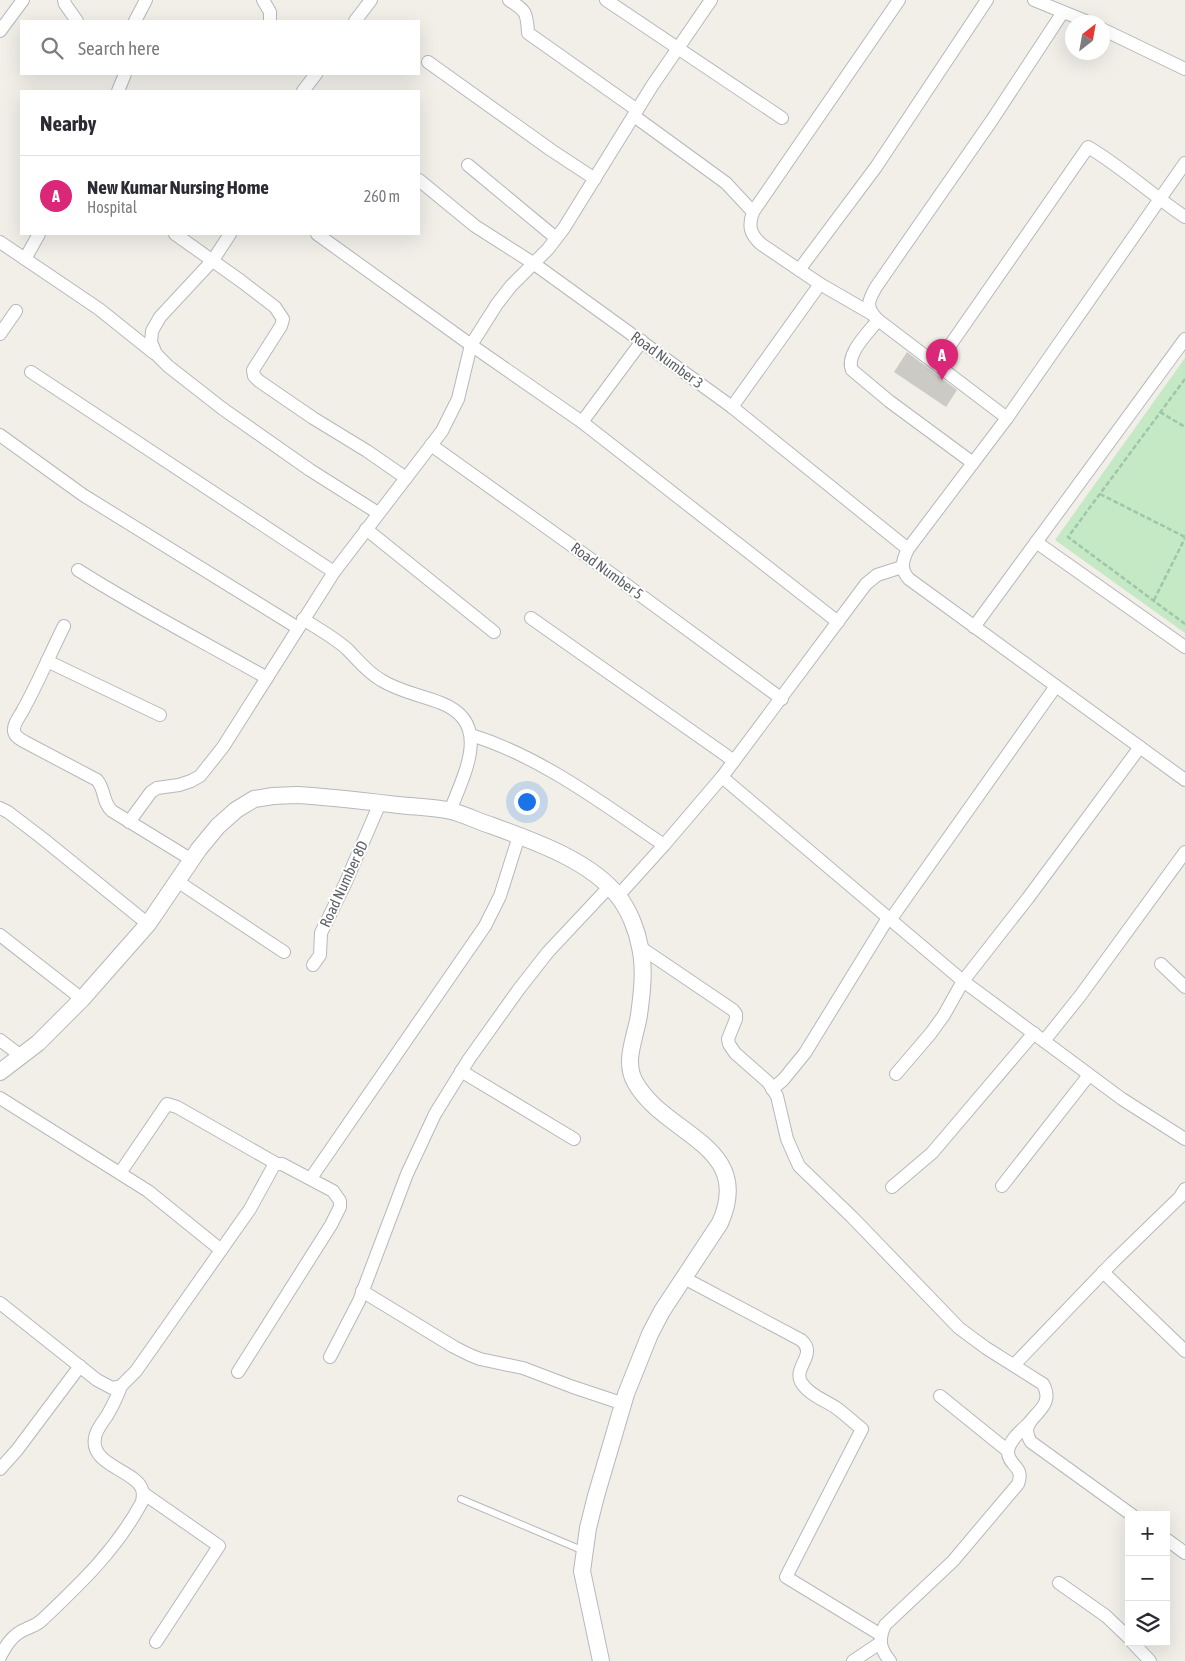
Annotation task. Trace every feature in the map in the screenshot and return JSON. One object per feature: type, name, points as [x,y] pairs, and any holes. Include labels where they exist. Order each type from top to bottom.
[{"type":"street","points":[[0,31],[24,0]]},
{"type":"street","points":[[64,0],[76,20]]},
{"type":"street","points":[[136,20],[146,0]]},
{"type":"street","points":[[264,0],[270,12],[270,20]]},
{"type":"street","points":[[356,20],[371,0]]},
{"type":"street","points":[[509,0],[525,10],[528,18],[528,33],[726,183],[753,212]]},
{"type":"street","points":[[606,0],[782,118]]},
{"type":"street","points":[[129,822],[151,792],[157,788],[192,781],[200,776],[223,747],[334,572],[442,431],[458,399],[472,345],[497,304],[511,286],[548,249],[579,206],[636,113],[711,0]]},
{"type":"street","points":[[899,0],[753,212],[750,220],[750,229],[754,237],[820,284],[875,317],[1007,418]]},
{"type":"street","points":[[799,270],[882,159],[987,0]]},
{"type":"street","points":[[1034,0],[1070,15]]},
{"type":"street","points":[[875,317],[869,305],[870,297],[876,287],[992,120],[1063,12]]},
{"type":"street","points":[[1110,33],[1185,69]]},
{"type":"street","points":[[428,62],[595,180]]},
{"type":"street","points":[[118,90],[125,75]]},
{"type":"street","points":[[937,364],[1088,147],[1109,159],[1158,199],[1185,217]]},
{"type":"street","points":[[1185,162],[1007,418],[908,549],[903,559],[902,567],[904,574],[909,579],[1185,780]]},
{"type":"street","points":[[468,165],[556,238]]},
{"type":"street","name":"Road Number 3","points":[[420,181],[475,226],[533,263],[732,408],[908,549]]},
{"type":"street","points":[[25,259],[38,235]]},
{"type":"street","points":[[176,235],[214,260],[281,313],[283,319],[281,326],[253,370],[254,376],[258,381],[406,478]]},
{"type":"street","points":[[156,354],[151,342],[152,331],[160,317],[214,260],[229,235]]},
{"type":"street","points":[[318,235],[582,422],[838,622]]},
{"type":"street","points":[[0,242],[99,309],[223,409],[310,470],[378,513]]},
{"type":"street","points":[[732,408],[820,284]]},
{"type":"street","points":[[0,334],[16,311]]},
{"type":"street","points":[[875,317],[850,359],[852,370],[889,401],[973,463]]},
{"type":"street","points":[[974,627],[1185,339]]},
{"type":"street","points":[[582,422],[642,341]]},
{"type":"street","points":[[31,372],[334,572]]},
{"type":"street","points":[[0,435],[83,495],[300,623],[334,638],[381,680],[395,688],[442,703],[454,709],[469,725],[471,736],[466,770],[450,811]]},
{"type":"street","name":"Road Number 5","points":[[431,445],[613,574],[782,699]]},
{"type":"street","points":[[366,529],[494,632]]},
{"type":"street","points":[[1036,542],[1185,647]]},
{"type":"street","points":[[330,1357],[347,1326],[362,1291],[419,1145],[461,1071],[493,1024],[548,952],[664,845],[722,777],[866,584],[877,575],[902,567]]},
{"type":"street","points":[[78,570],[113,592],[267,678]]},
{"type":"street","points":[[531,618],[734,761]]},
{"type":"street","points":[[64,626],[18,720],[14,733],[17,738],[97,780],[103,786],[107,807],[192,860]]},
{"type":"street","points":[[47,661],[160,715]]},
{"type":"street","points":[[772,1089],[783,1080],[805,1053],[888,918],[892,916],[1056,686]]},
{"type":"street","points":[[471,736],[491,741],[530,759],[585,792],[664,845]]},
{"type":"street","points":[[896,1074],[940,1021],[962,981],[1028,898],[1140,747]]},
{"type":"street","points":[[722,777],[962,981],[1122,1099],[1185,1139]]},
{"type":"street","points":[[0,1072],[38,1043],[82,999],[148,924],[218,826],[236,810],[254,799],[297,795],[450,811],[554,850],[588,870],[613,891],[630,915],[640,947],[643,975],[639,1017],[630,1067],[634,1080],[644,1096],[694,1136],[718,1160],[727,1178],[729,1188],[727,1207],[712,1238],[662,1311],[637,1362],[596,1496],[584,1551],[582,1571],[601,1661]]},
{"type":"street","name":"Road Number 8D","points":[[313,965],[320,955],[321,933],[345,884],[380,803]]},
{"type":"street","points":[[0,808],[42,838],[148,924]]},
{"type":"street","points":[[311,1178],[485,926],[500,896],[520,836]]},
{"type":"street","points":[[892,1187],[932,1153],[1039,1037],[1080,996],[1185,852]]},
{"type":"street","points":[[177,881],[284,952]]},
{"type":"street","points":[[0,935],[82,999]]},
{"type":"street","points":[[640,947],[736,1014],[728,1044],[735,1053],[758,1073],[777,1096],[787,1139],[799,1166],[852,1217],[959,1328],[986,1348],[1043,1384],[1047,1392],[1045,1404],[1016,1436],[1008,1451],[1009,1457],[1019,1471],[1020,1478],[1018,1484],[966,1546],[885,1625],[880,1639],[853,1661]]},
{"type":"street","points":[[1161,964],[1185,987]]},
{"type":"street","points":[[0,1040],[21,1056]]},
{"type":"street","points":[[461,1071],[574,1139]]},
{"type":"street","points":[[1002,1186],[1089,1075]]},
{"type":"street","points":[[0,1098],[161,1201],[221,1250]]},
{"type":"street","points":[[120,1173],[167,1104],[177,1107],[277,1164],[286,1165],[311,1178],[338,1196],[340,1207],[331,1225],[238,1372]]},
{"type":"street","points":[[0,1657],[8,1642],[19,1633],[36,1626],[99,1565],[136,1514],[142,1502],[143,1493],[140,1485],[99,1454],[95,1447],[94,1439],[97,1431],[116,1399],[121,1386],[136,1371],[250,1209],[273,1167],[277,1164]]},
{"type":"street","points":[[1014,1364],[1103,1272],[1180,1197],[1185,1189]]},
{"type":"street","points":[[1103,1272],[1185,1351]]},
{"type":"street","points":[[684,1278],[806,1344],[806,1358],[799,1377],[802,1384],[862,1429],[786,1577],[880,1639],[883,1652],[890,1661]]},
{"type":"street","points":[[362,1291],[470,1355],[523,1368],[624,1404]]},
{"type":"street","points":[[0,1303],[104,1385],[112,1388],[121,1386]]},
{"type":"street","points":[[0,1469],[17,1450],[80,1366]]},
{"type":"street","points":[[940,1396],[1008,1451]]},
{"type":"street","points":[[1029,1423],[1027,1435],[1039,1448],[1126,1511]]},
{"type":"street","points":[[143,1493],[219,1546],[156,1642]]},
{"type":"street","points":[[1170,1542],[1185,1553]]},
{"type":"street","points":[[1059,1583],[1106,1616],[1125,1634]]},
{"type":"street","points":[[1136,1646],[1150,1661]]},
{"type":"lane","points":[[461,1499],[584,1551]]},
{"type":"path","points":[[1185,379],[1068,537],[1185,624]]},
{"type":"path","points":[[1160,412],[1185,427]]},
{"type":"path","points":[[1100,494],[1185,537],[1154,600]]},
{"type":"green space","points":[[1185,358],[1185,633],[1055,540]]},
{"type":"building","points":[[907,352],[957,390],[946,407],[894,372]]},
{"type":"place","name":"New Kumar Nursing Home","points":[[942,380]]}]
